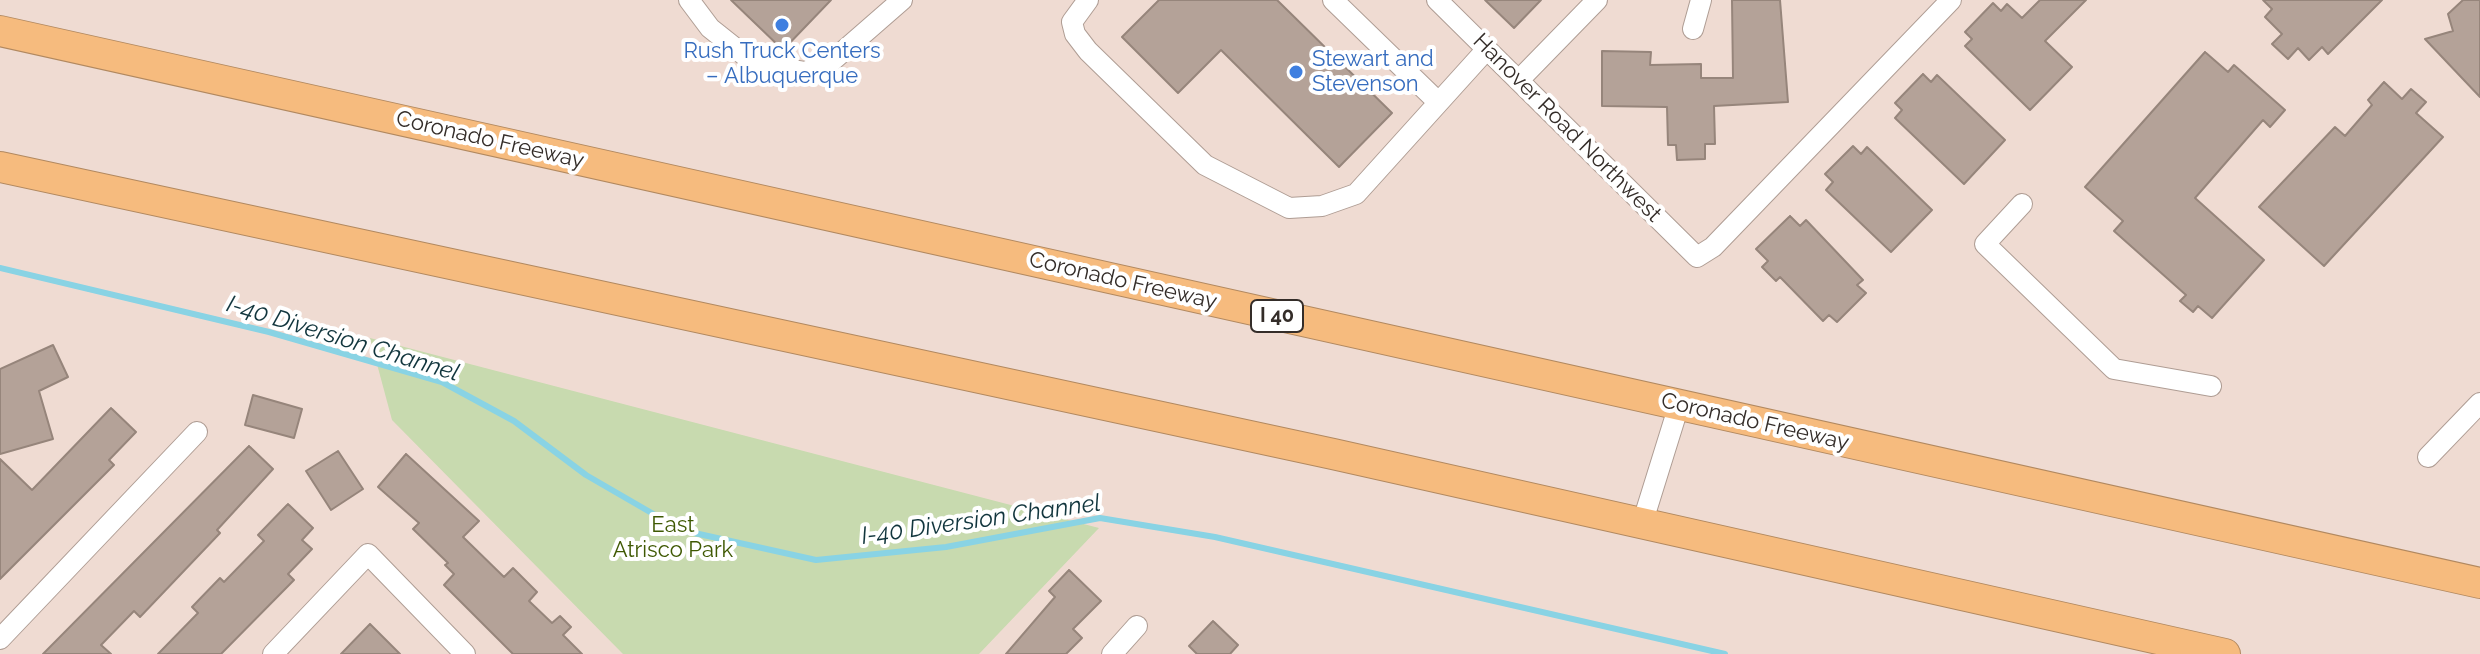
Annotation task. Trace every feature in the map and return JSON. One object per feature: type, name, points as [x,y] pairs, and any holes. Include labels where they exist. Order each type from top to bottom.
[{"type":"highway","name":"Coronado Freeway","points":[[0,31],[2480,583]]},
{"type":"highway","points":[[0,167],[2225,654]]},
{"type":"street","points":[[689,0],[710,28],[754,63],[805,72],[832,61],[902,0]]},
{"type":"street","points":[[1088,0],[1072,22],[1075,34],[1088,51],[1205,165],[1289,208],[1322,206],[1356,194],[1487,49]]},
{"type":"street","points":[[1333,0],[1438,102]]},
{"type":"street","name":"Hanover Road Northwest","points":[[1437,0],[1697,257],[1713,247],[1951,0]]},
{"type":"street","points":[[1519,80],[1597,0]]},
{"type":"street","points":[[1693,29],[1701,0]]},
{"type":"street","points":[[2022,204],[1985,244],[2114,369],[2211,386]]},
{"type":"street","points":[[2428,457],[2480,403]]},
{"type":"street","points":[[1642,524],[1679,405]]},
{"type":"street","points":[[0,639],[197,432]]},
{"type":"street","points":[[273,654],[368,554],[465,654]]},
{"type":"street","points":[[1112,654],[1137,626]]},
{"type":"green space","name":"East Atrisco Park","points":[[370,338],[1099,528],[979,654],[623,654],[392,420]]},
{"type":"building","name":"Rush Truck Centers – Albuquerque","points":[[731,0],[831,0],[783,50]]},
{"type":"building","name":"Stewart and Stevenson","points":[[1159,0],[1277,0],[1392,113],[1339,167],[1221,50],[1178,93],[1122,37]]},
{"type":"building","points":[[1485,0],[1541,0],[1514,28]]},
{"type":"building","points":[[1732,0],[1780,0],[1788,102],[1714,106],[1715,144],[1705,144],[1705,159],[1677,160],[1676,145],[1668,145],[1667,107],[1602,106],[1602,51],[1651,52],[1650,65],[1701,64],[1701,78],[1733,78]]},
{"type":"building","points":[[2040,0],[2086,0],[2045,41],[2072,67],[2030,110],[1965,46],[1972,39],[1965,32],[1993,3],[2001,11],[2007,4],[2022,18]]},
{"type":"building","points":[[2263,0],[2382,0],[2328,54],[2322,47],[2309,60],[2298,48],[2288,59],[2272,44],[2282,34],[2265,17],[2272,9]]},
{"type":"building","points":[[2463,0],[2480,0],[2480,97],[2425,39],[2453,31],[2448,14]]},
{"type":"building","points":[[2205,52],[2228,72],[2234,65],[2285,110],[2270,127],[2263,120],[2195,198],[2264,260],[2212,318],[2198,306],[2193,312],[2180,301],[2186,295],[2114,231],[2123,221],[2085,187]]},
{"type":"building","points":[[1923,74],[1931,82],[1937,75],[2005,140],[1964,184],[1895,118],[1902,110],[1895,103]]},
{"type":"building","points":[[2384,82],[2402,99],[2411,89],[2426,102],[2416,113],[2443,137],[2324,266],[2259,207],[2335,127],[2345,136],[2372,105],[2368,100]]},
{"type":"building","points":[[1853,146],[1861,154],[1867,147],[1932,210],[1891,252],[1826,190],[1833,182],[1825,174]]},
{"type":"building","points":[[1790,216],[1800,226],[1806,220],[1863,280],[1857,285],[1866,293],[1837,322],[1829,315],[1823,321],[1780,277],[1776,281],[1762,267],[1768,261],[1756,249]]},
{"type":"building","points":[[53,345],[68,377],[39,391],[53,439],[0,454],[0,369]]},
{"type":"building","points":[[253,395],[302,409],[294,438],[245,425]]},
{"type":"building","points":[[111,408],[136,432],[109,460],[114,465],[0,579],[0,459],[32,490]]},
{"type":"building","points":[[249,446],[273,469],[217,530],[220,533],[140,617],[134,611],[101,645],[111,654],[43,654]]},
{"type":"building","points":[[338,451],[363,489],[331,510],[306,471]]},
{"type":"building","points":[[406,454],[479,521],[463,537],[504,577],[513,568],[537,592],[529,601],[552,623],[560,616],[571,627],[563,635],[582,654],[513,654],[444,585],[454,574],[445,565],[448,563],[413,529],[419,523],[378,487]]},
{"type":"building","points":[[288,504],[313,528],[302,540],[312,549],[288,574],[294,580],[221,654],[158,654],[198,613],[192,607],[220,578],[224,582],[264,541],[258,535]]},
{"type":"building","points":[[1069,570],[1101,601],[1073,629],[1082,638],[1066,654],[1006,654],[1055,597],[1049,591]]},
{"type":"building","points":[[1213,621],[1238,645],[1230,654],[1197,654],[1189,646]]},
{"type":"building","points":[[370,624],[400,654],[341,654]]},
{"type":"waterway","name":"I-40 Diversion Channel","points":[[0,268],[269,332],[442,382],[514,421],[586,475],[681,530],[816,560],[946,547],[1100,518],[1215,537],[1725,654]]},
{"type":"place","name":"Rush Truck Centers – Albuquerque","points":[[782,25]]},
{"type":"place","name":"Stewart and Stevenson","points":[[1296,72]]}]
